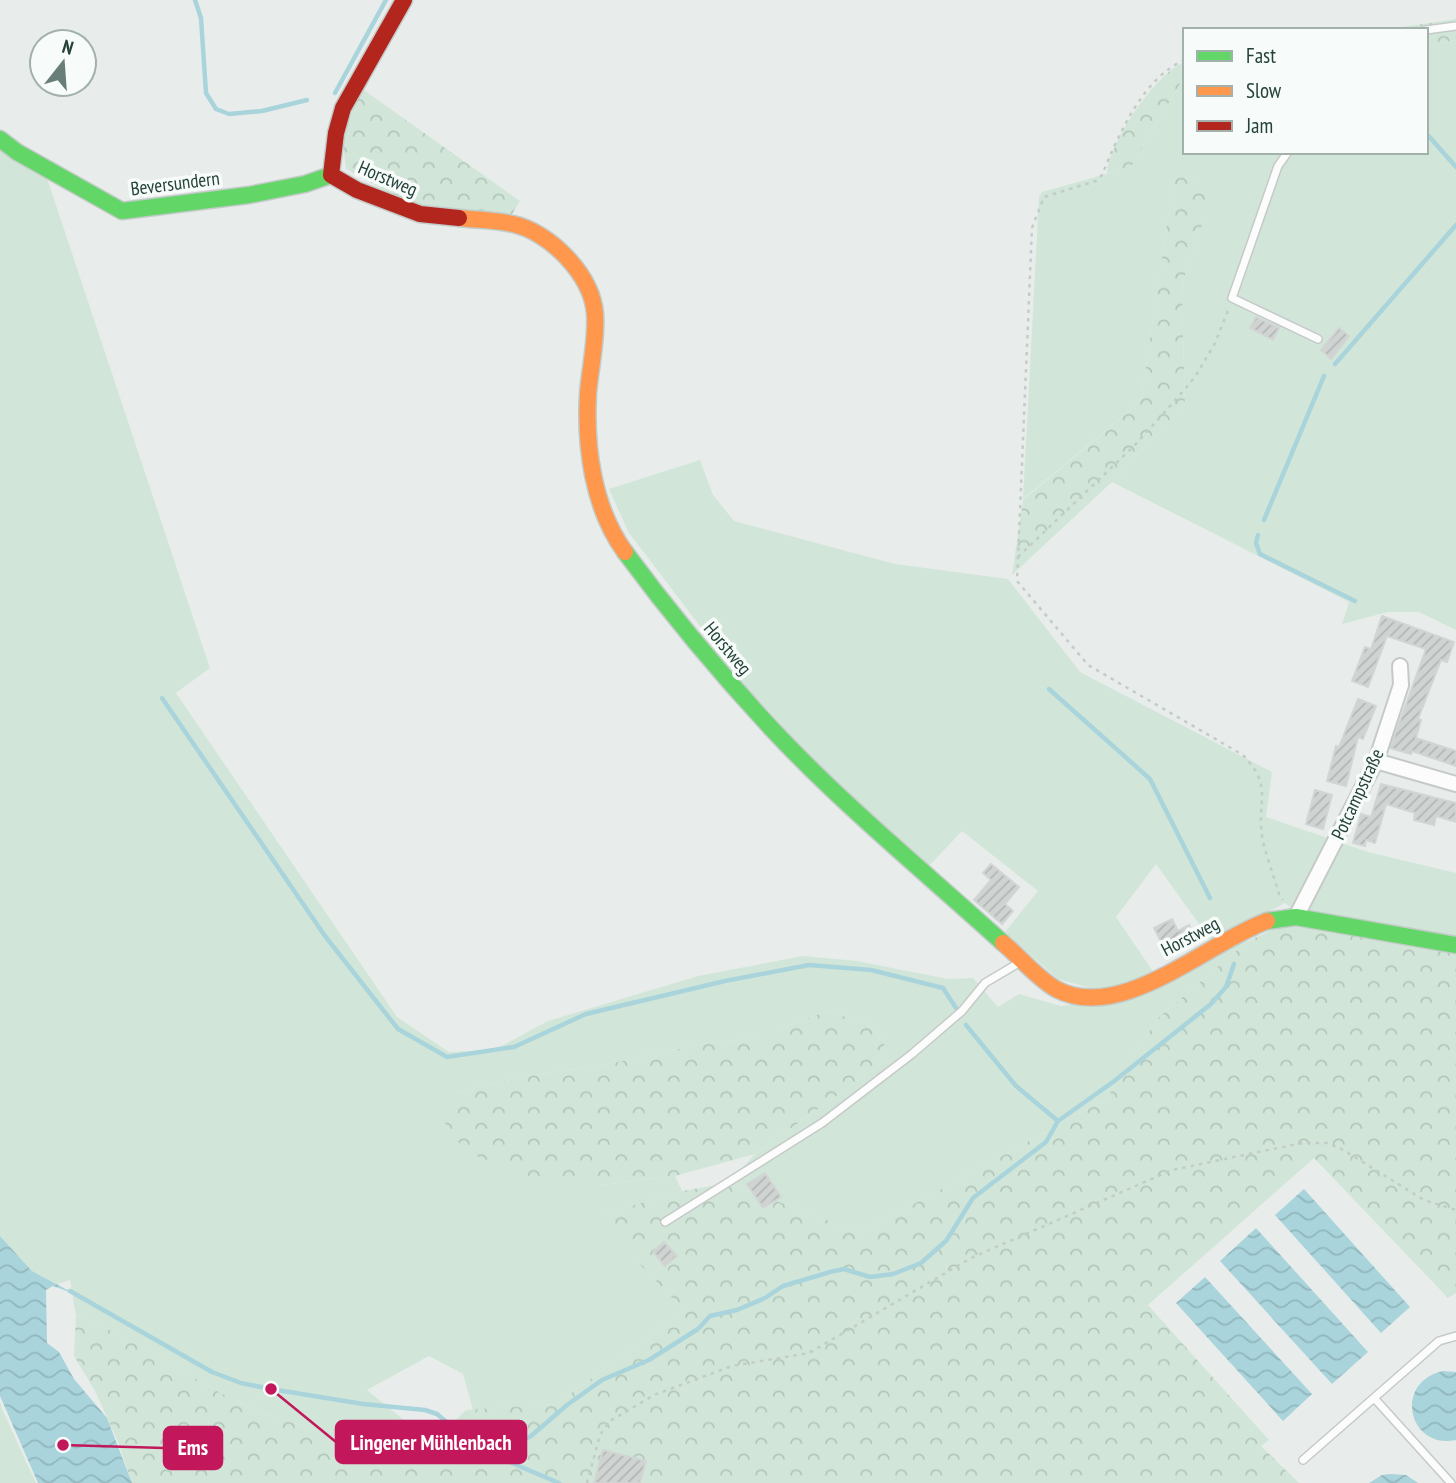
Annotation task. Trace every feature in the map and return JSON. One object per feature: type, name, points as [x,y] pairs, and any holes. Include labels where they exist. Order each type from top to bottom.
[{"type":"street","name":"Horstweg","points":[[404,0],[343,108],[336,133],[331,175],[357,190],[420,215],[514,224],[537,234],[558,250],[579,273],[589,292],[595,313],[588,398],[591,461],[601,508],[613,535],[656,594],[772,729],[838,794],[1023,961],[1054,988],[1071,995],[1096,998],[1155,979],[1257,925],[1283,916],[1456,945]]},
{"type":"street","name":"Beversundern","points":[[0,139],[17,152],[122,211],[249,195],[305,184],[331,175]]},
{"type":"street","name":"Potcampstraße","points":[[1296,917],[1376,761],[1401,685],[1400,666]]},
{"type":"street","points":[[1376,761],[1456,784]]},
{"type":"lane","points":[[1428,30],[1456,26]]},
{"type":"lane","points":[[1287,154],[1278,166],[1232,299],[1318,339]]},
{"type":"lane","points":[[665,1222],[822,1123],[952,1020],[985,983],[1023,961]]},
{"type":"lane","points":[[1303,1460],[1438,1341],[1456,1336]]},
{"type":"lane","points":[[1375,1399],[1451,1483]]},
{"type":"path","points":[[1183,61],[1166,71],[1136,103],[1102,175],[1096,181],[1044,197],[1037,211],[1032,228],[1017,581],[1088,665],[1243,755],[1255,768],[1263,783],[1260,820],[1263,841],[1279,894],[1296,917]]},
{"type":"path","points":[[1018,557],[1134,446],[1187,386],[1215,343],[1232,299]]},
{"type":"path","points":[[587,1483],[600,1435],[610,1421],[654,1395],[732,1366],[809,1353],[971,1258],[1172,1170],[1302,1143],[1327,1143],[1340,1148],[1424,1200],[1456,1210]]},
{"type":"green space","points":[[1456,19],[1456,40],[1428,45],[1428,28],[1396,28]]},
{"type":"green space","points":[[1456,40],[1456,630],[1419,612],[1388,612],[1342,624],[1349,602],[1112,482],[1185,404],[1182,298],[1184,278],[1214,188],[1195,180],[1174,177],[1141,401],[1023,499],[1039,197],[1042,192],[1131,167],[1183,78],[1183,154],[1284,154],[1289,160],[1294,154],[1428,154],[1428,45]]},
{"type":"green space","points":[[1183,63],[1183,78],[1131,167],[1107,174],[1109,161],[1124,128],[1148,94],[1173,68]]},
{"type":"green space","points":[[361,88],[520,201],[511,216],[420,205],[388,192],[346,169],[342,138]]},
{"type":"green space","points":[[0,148],[45,172],[210,668],[176,693],[397,1017],[449,1052],[494,1050],[548,1021],[698,976],[803,956],[857,961],[948,979],[973,978],[998,1007],[1019,994],[1061,1006],[1089,1002],[1090,988],[1058,979],[1005,932],[1038,891],[962,831],[928,867],[811,757],[745,685],[629,533],[609,489],[700,460],[713,495],[734,521],[895,564],[1008,579],[1080,672],[1272,772],[1266,817],[1368,852],[1456,873],[1456,940],[1298,914],[1285,903],[1214,941],[1248,941],[1158,1018],[1106,1099],[861,1233],[729,1183],[755,1154],[878,1066],[885,1043],[865,1023],[827,1011],[762,1037],[702,1044],[608,1064],[526,1076],[455,1093],[600,1185],[675,1176],[682,1191],[595,1217],[685,1311],[556,1404],[473,1410],[463,1374],[429,1356],[367,1390],[432,1443],[357,1436],[307,1427],[259,1412],[236,1401],[117,1334],[76,1316],[70,1280],[57,1284],[32,1271],[0,1236]],"holes":[[[1156,864],[1212,942],[1154,973],[1116,917]]]},
{"type":"green space","points":[[1174,176],[1215,187],[1184,278],[1182,298],[1185,404],[1112,482],[1012,575],[1023,500],[1141,401]]},
{"type":"green space","points":[[1287,923],[1456,950],[1456,1293],[1448,1298],[1314,1158],[1148,1305],[1269,1440],[1261,1446],[1299,1483],[132,1483],[118,1442],[95,1391],[74,1356],[76,1316],[117,1334],[259,1412],[307,1427],[382,1439],[432,1443],[466,1410],[556,1404],[685,1311],[594,1217],[682,1191],[729,1183],[861,1233],[1106,1099],[1158,1018],[1248,941]]},
{"type":"green space","points":[[827,1011],[865,1023],[885,1043],[878,1066],[755,1154],[675,1176],[600,1185],[526,1177],[465,1151],[445,1123],[455,1093],[526,1076],[608,1064],[702,1044],[761,1037]]},
{"type":"green space","points":[[0,1402],[2,1409],[36,1483],[0,1483]]},
{"type":"water","points":[[1304,1189],[1410,1307],[1381,1333],[1275,1215]]},
{"type":"water","points":[[1256,1228],[1368,1352],[1332,1384],[1220,1261]]},
{"type":"water","points":[[0,1236],[32,1271],[75,1294],[53,1286],[46,1290],[47,1343],[59,1352],[74,1379],[107,1418],[132,1483],[38,1483],[0,1396]]},
{"type":"water","points":[[1205,1277],[1312,1394],[1283,1421],[1176,1303]]},
{"type":"water","points":[[1443,1371],[1456,1372],[1456,1440],[1440,1440],[1427,1435],[1418,1425],[1413,1413],[1412,1400],[1417,1388],[1427,1378]]},
{"type":"water","points":[[1382,1475],[1406,1475],[1418,1483],[1369,1483]]},
{"type":"building","points":[[1256,317],[1279,328],[1273,340],[1250,328]]},
{"type":"building","points":[[1339,328],[1349,336],[1331,359],[1321,350]]},
{"type":"building","points":[[1382,616],[1454,642],[1447,662],[1441,660],[1418,719],[1421,720],[1416,738],[1456,751],[1456,766],[1412,751],[1411,754],[1390,748],[1426,649],[1387,636],[1368,687],[1352,681],[1365,647],[1371,649]]},
{"type":"building","points":[[1358,699],[1376,706],[1363,739],[1358,737],[1346,786],[1327,781],[1336,746],[1339,747]]},
{"type":"building","points":[[1381,784],[1456,803],[1456,822],[1436,816],[1434,825],[1414,820],[1415,813],[1386,804],[1375,843],[1366,840],[1365,846],[1353,843],[1361,814],[1371,817]]},
{"type":"building","points":[[1315,790],[1332,795],[1323,829],[1306,824]]},
{"type":"building","points":[[991,864],[1019,887],[1005,904],[1013,911],[1002,924],[974,900],[991,880],[983,873]]},
{"type":"building","points":[[1172,919],[1178,931],[1189,925],[1197,942],[1169,957],[1154,928]]},
{"type":"building","points":[[765,1173],[781,1197],[763,1208],[747,1184]]},
{"type":"building","points":[[664,1242],[677,1256],[665,1266],[653,1252]]},
{"type":"building","points":[[603,1450],[646,1461],[640,1483],[594,1483]]},
{"type":"waterway","points":[[195,0],[201,18],[206,93],[216,109],[229,114],[262,111],[307,100]]},
{"type":"waterway","points":[[335,93],[386,0]]},
{"type":"waterway","points":[[1428,135],[1456,167]]},
{"type":"waterway","points":[[1335,364],[1456,225]]},
{"type":"waterway","points":[[1264,520],[1324,376]]},
{"type":"waterway","points":[[1258,535],[1256,543],[1260,554],[1355,601]]},
{"type":"waterway","points":[[1049,689],[1150,779],[1210,898]]},
{"type":"waterway","points":[[162,698],[325,936],[398,1029],[447,1057],[514,1047],[586,1014],[725,981],[809,965],[871,970],[943,988],[956,1008]]},
{"type":"waterway","points":[[495,1455],[531,1436],[602,1380],[649,1360],[698,1329],[710,1316],[737,1310],[765,1298],[783,1286],[830,1272],[844,1269],[870,1277],[893,1274],[921,1263],[946,1241],[973,1198],[1046,1142],[1058,1121],[1113,1082],[1211,1004],[1226,987],[1234,964]]},
{"type":"waterway","points":[[966,1025],[1016,1086],[1058,1121]]},
{"type":"waterway","points":[[70,1291],[212,1372],[241,1383],[271,1389],[363,1404],[425,1410],[437,1414],[479,1449],[559,1483]]},
{"type":"traffic: fast","points":[[0,139],[17,152],[122,211],[249,195],[305,184],[331,175]]},
{"type":"traffic: fast","points":[[625,552],[715,664],[799,757],[856,812],[1003,943]]},
{"type":"traffic: fast","points":[[1267,921],[1296,917],[1456,945]]},
{"type":"traffic: slow","points":[[459,218],[513,224],[541,236],[567,257],[586,285],[595,314],[587,414],[590,456],[598,497],[614,535],[625,552]]},
{"type":"traffic: slow","points":[[1003,943],[1056,989],[1081,997],[1108,996],[1164,976],[1267,921]]},
{"type":"traffic: jam","points":[[404,0],[343,108],[336,133],[331,175],[357,190],[420,214],[459,218]]},
{"type":"place","name":"Lingener Mühlenbach","points":[[271,1389]]},
{"type":"place","name":"Ems","points":[[63,1445]]}]
